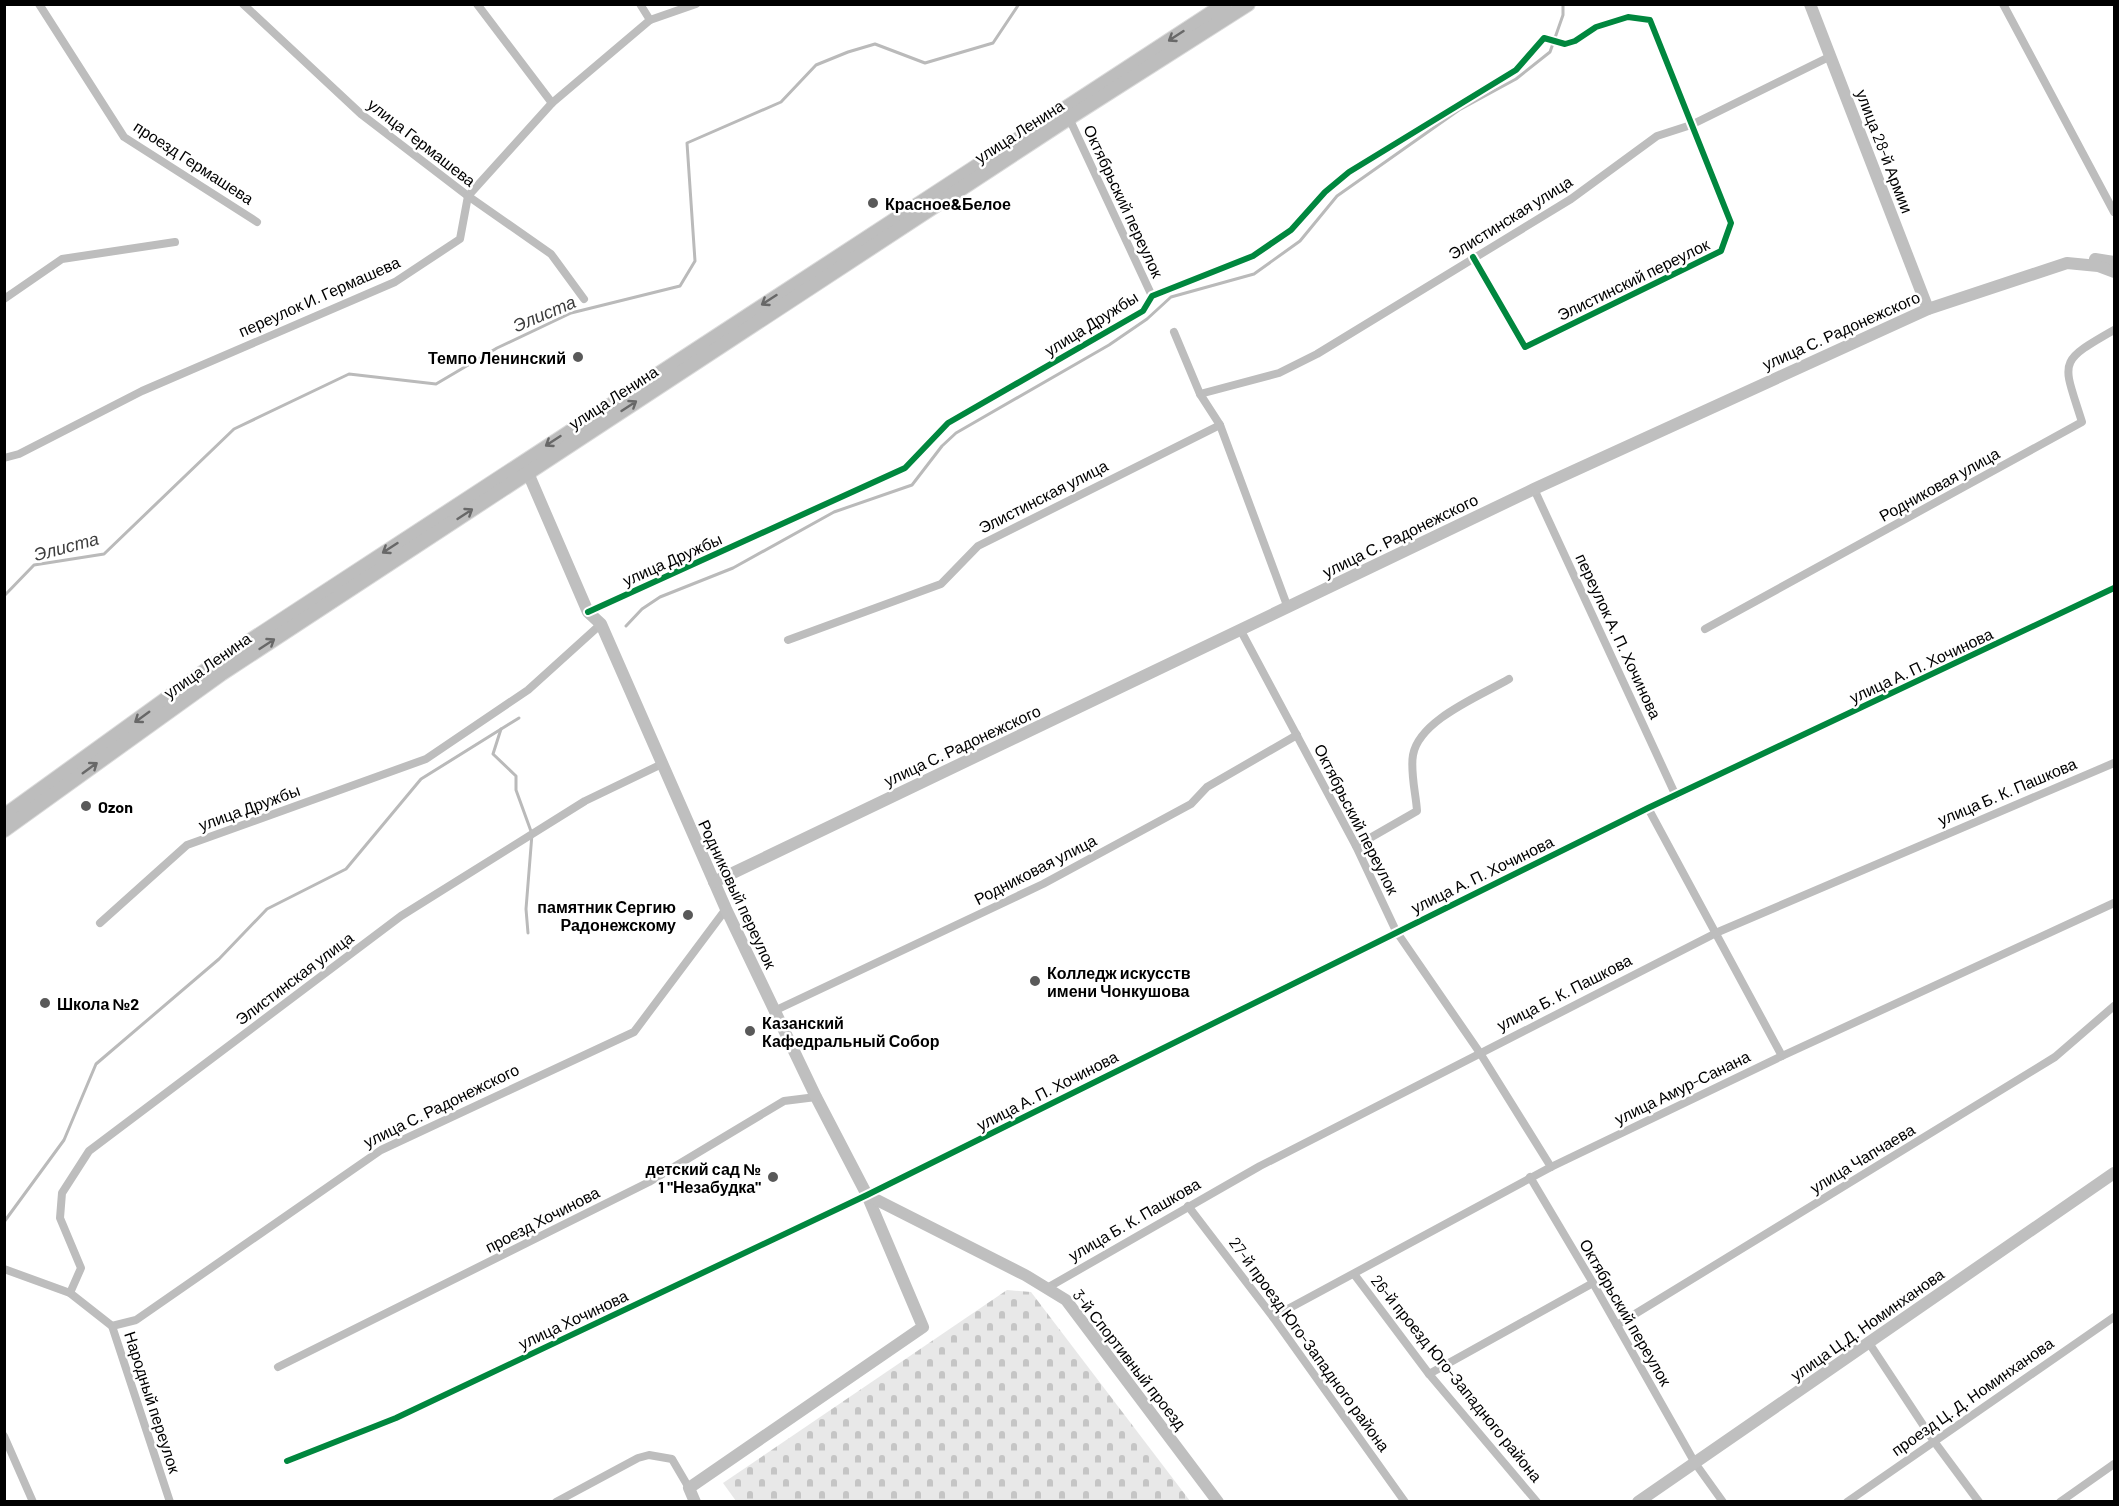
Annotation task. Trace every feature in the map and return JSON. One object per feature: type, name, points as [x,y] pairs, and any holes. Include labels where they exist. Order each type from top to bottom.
[{"type":"main road","name":"улица Ленина","points":[[4,830],[221,674],[524,468],[1225,4]]},
{"type":"main road","name":"улица Ленина","points":[[4,816],[216,663],[1248,4]]},
{"type":"street","name":"проезд Гермашева","points":[[39,4],[124,137],[257,222]]},
{"type":"street","name":"улица Гермашева","points":[[243,4],[361,114],[468,196],[551,255],[584,299]]},
{"type":"street","points":[[477,4],[552,103]]},
{"type":"street","points":[[640,4],[650,20]]},
{"type":"street","points":[[468,196],[552,103],[650,20],[696,4]]},
{"type":"street","name":"улица 28-й Армии","points":[[1810,4],[1928,309]]},
{"type":"street","points":[[2003,4],[2115,212]]},
{"type":"street","name":"улица Дружбы","points":[[588,612],[905,468],[948,423],[1143,311],[1152,296],[1253,256],[1292,230],[1325,192],[1349,172],[1516,70],[1544,38],[1560,43],[1575,41],[1596,27],[1628,16],[1650,20]]},
{"type":"street","name":"Элистинский переулок","points":[[1473,257],[1526,347],[1721,251],[1731,223],[1650,20]]},
{"type":"street","name":"Элистинская улица","points":[[1200,394],[1279,373],[1317,354],[1571,199],[1657,136],[1691,125],[1832,56]]},
{"type":"street","name":"Октябрьский переулок","points":[[1069,118],[1152,296]]},
{"type":"street","name":"переулок И. Гермашева","points":[[4,458],[19,454],[142,391],[395,282],[460,239],[468,196]]},
{"type":"street","points":[[4,299],[62,259],[175,242]]},
{"type":"street","points":[[2067,263],[2097,259],[2115,262]]},
{"type":"street","name":"улица С. Радонежского","points":[[714,882],[1534,489],[1928,309],[2067,263],[2098,266],[2115,272]]},
{"type":"street","name":"Родниковая улица","points":[[1705,629],[2082,422],[2067,372],[2074,353],[2115,330]]},
{"type":"street","points":[[1174,332],[1200,394],[1220,425],[1288,608]]},
{"type":"street","name":"Элистинская улица","points":[[788,640],[941,584],[978,546],[1220,425]]},
{"type":"street","name":"Родниковый переулок","points":[[524,468],[588,612],[601,624],[726,909],[774,1011],[867,1195],[923,1327],[689,1488]]},
{"type":"street","name":"переулок А. П. Хочинова","points":[[1534,489],[1676,796]]},
{"type":"street","name":"улица А. П. Хочинова","points":[[867,1195],[1648,808],[2115,588]]},
{"type":"street","name":"улица Дружбы","points":[[100,922],[187,845],[426,759],[528,690],[601,624]]},
{"type":"street","name":"Октябрьский переулок","points":[[1241,631],[1356,846],[1396,931],[1480,1053],[1551,1167]]},
{"type":"street","points":[[1356,846],[1417,811],[1413,756],[1418,741],[1431,724],[1509,679]]},
{"type":"street","name":"Родниковая улица","points":[[774,1011],[1043,884],[1191,804],[1208,787],[1297,735]]},
{"type":"street","name":"улица Б. К. Пашкова","points":[[1047,1288],[1260,1166],[1718,932],[2115,763]]},
{"type":"street","name":"Элистинская улица","points":[[70,1293],[81,1268],[60,1218],[62,1193],[89,1151],[401,916],[585,801],[662,764]]},
{"type":"street","points":[[1648,808],[1718,932],[1782,1056]]},
{"type":"street","name":"улица Амур-Санана","points":[[1273,1317],[1530,1177],[1782,1056],[2115,903]]},
{"type":"street","name":"улица С. Радонежского","points":[[112,1326],[136,1320],[381,1150],[634,1032],[726,909]]},
{"type":"street","name":"улица Чапчаева","points":[[1617,1325],[2055,1057],[2115,1006]]},
{"type":"street","name":"проезд Хочинова","points":[[278,1367],[649,1182],[784,1101],[816,1097]]},
{"type":"street","name":"улица Ц.Д. Номинханова","points":[[1638,1502],[2115,1173]]},
{"type":"street","name":"Октябрьский переулок","points":[[1530,1177],[1695,1463],[1723,1502]]},
{"type":"street","name":"3-й Спортивный проезд","points":[[867,1195],[1066,1300],[1218,1502]]},
{"type":"street","name":"улица Хочинова","points":[[287,1461],[396,1418],[867,1195]]},
{"type":"street","name":"27-й проезд Юго-Западного района","points":[[1188,1206],[1273,1317],[1405,1502]]},
{"type":"street","name":"Народный переулок","points":[[4,1269],[70,1293],[112,1326],[170,1502]]},
{"type":"street","name":"26-й проезд Юго-Западного района","points":[[1354,1274],[1429,1374],[1537,1502]]},
{"type":"street","points":[[1429,1374],[1593,1283]]},
{"type":"street","name":"проезд Ц. Д. Номинханова","points":[[1847,1502],[1933,1440],[2115,1317]]},
{"type":"street","points":[[1869,1343],[1933,1440],[1979,1502]]},
{"type":"street","points":[[4,1436],[33,1502]]},
{"type":"street","points":[[556,1502],[638,1458],[649,1455],[672,1459],[695,1502]]},
{"type":"street","points":[[2060,1502],[2115,1464]]},
{"type":"green space","points":[[1007,1290],[1031,1292],[1190,1501],[736,1501],[723,1483]]},
{"type":"waterway","name":"Элиста","points":[[4,596],[34,565],[104,554],[234,429],[349,374],[436,384],[497,348],[571,313],[680,286],[695,261],[687,143],[781,102],[816,65],[848,52],[875,44],[925,63],[993,43],[1019,4]]},
{"type":"waterway","points":[[626,626],[642,609],[660,597],[733,568],[834,512],[912,485],[942,446],[956,433],[1109,345],[1147,319],[1171,297],[1254,274],[1300,241],[1337,196],[1459,110],[1516,79],[1550,52],[1563,15],[1563,4]]},
{"type":"waterway","points":[[4,1222],[64,1140],[96,1064],[219,959],[267,909],[346,869],[421,779],[519,718]]},
{"type":"waterway","points":[[501,729],[493,754],[516,776],[516,790],[532,834],[526,909],[528,933]]},
{"type":"cycle path","points":[[588,612],[905,468],[948,423],[1143,311],[1152,296],[1253,256],[1291,230],[1325,192],[1349,172],[1516,70],[1544,38],[1565,44],[1575,41],[1596,27],[1628,17],[1650,20],[1731,223],[1721,251],[1525,347],[1473,257]]},
{"type":"cycle path","points":[[287,1461],[396,1418],[867,1195],[1648,808],[2114,588]]},
{"type":"place","name":"Красное&Белое","points":[[873,203]]},
{"type":"place","name":"Темпо Ленинский","points":[[578,357]]},
{"type":"place","name":"Ozon","points":[[86,806]]},
{"type":"place","name":"памятник Сергию Радонежскому","points":[[688,915]]},
{"type":"place","name":"Колледж искусств имени Чонкушова","points":[[1035,981]]},
{"type":"place","name":"Школа №2","points":[[45,1003]]},
{"type":"place","name":"Казанский Кафедральный Собор","points":[[750,1031]]},
{"type":"place","name":"детский сад № 1 \"Незабудка\"","points":[[773,1177]]}]
